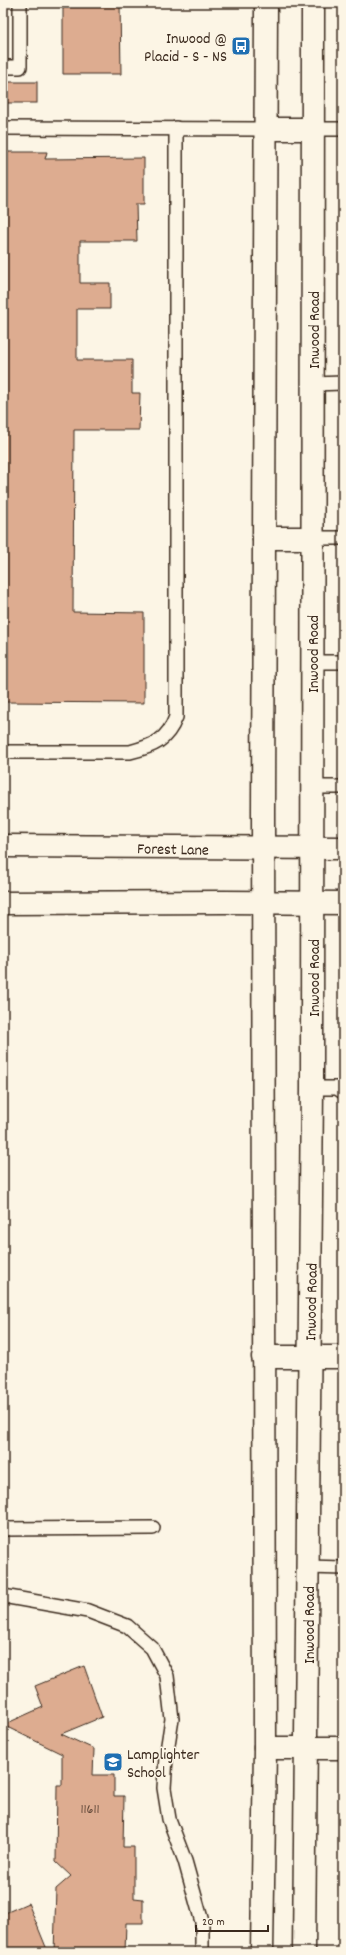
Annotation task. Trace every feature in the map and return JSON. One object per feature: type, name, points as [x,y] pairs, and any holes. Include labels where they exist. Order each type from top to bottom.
[{"type":"main road","points":[[262,1952],[264,1748],[263,848],[266,3]]},
{"type":"main road","name":"Inwood Road","points":[[304,1952],[307,1747],[313,902],[313,3]]},
{"type":"main road","points":[[266,129],[313,129]]},
{"type":"main road","points":[[264,538],[312,538]]},
{"type":"main road","name":"Forest Lane","points":[[3,846],[343,848]]},
{"type":"main road","points":[[3,903],[343,903]]},
{"type":"main road","points":[[264,1357],[343,1357]]},
{"type":"main road","points":[[264,1748],[343,1748]]},
{"type":"lane","points":[[3,67],[20,67],[20,3]]},
{"type":"lane","points":[[3,128],[266,129]]},
{"type":"lane","points":[[3,752],[130,752],[146,748],[161,740],[170,731],[176,717],[176,128]]},
{"type":"lane","points":[[313,129],[343,129]]},
{"type":"lane","points":[[313,384],[343,383]]},
{"type":"lane","points":[[312,538],[343,538]]},
{"type":"lane","points":[[312,662],[343,662]]},
{"type":"lane","points":[[312,787],[343,787]]},
{"type":"lane","points":[[312,1088],[337,1088],[343,1092]]},
{"type":"lane","points":[[3,1529],[153,1528]]},
{"type":"lane","points":[[308,1567],[343,1568]]},
{"type":"lane","points":[[3,1596],[88,1611],[127,1626],[152,1648],[167,1676],[172,1719],[166,1757],[164,1788],[169,1819],[185,1861],[202,1922],[202,1952]]},
{"type":"building","points":[[63,3],[120,3],[121,74],[63,74]]},
{"type":"building","points":[[3,82],[37,82],[37,103],[3,103]]},
{"type":"building","points":[[3,152],[47,152],[45,159],[144,158],[144,204],[136,204],[137,241],[80,241],[80,283],[110,283],[110,309],[77,309],[77,360],[132,360],[132,393],[140,393],[139,430],[74,430],[73,612],[144,613],[144,703],[3,702]]},
{"type":"building","points":[[84,1666],[102,1717],[61,1734],[94,1749],[93,1775],[114,1775],[114,1796],[124,1796],[123,1847],[134,1847],[134,1898],[143,1899],[143,1923],[126,1923],[125,1952],[54,1952],[56,1889],[71,1876],[56,1862],[57,1785],[62,1785],[62,1754],[3,1725],[43,1707],[35,1686]]},
{"type":"building","points":[[28,1903],[48,1952],[3,1952],[3,1914]]},
{"type":"place","name":"Inwood @ Placid - S - NS","points":[[241,46]]},
{"type":"place","name":"Lamplighter School","points":[[113,1762]]}]
